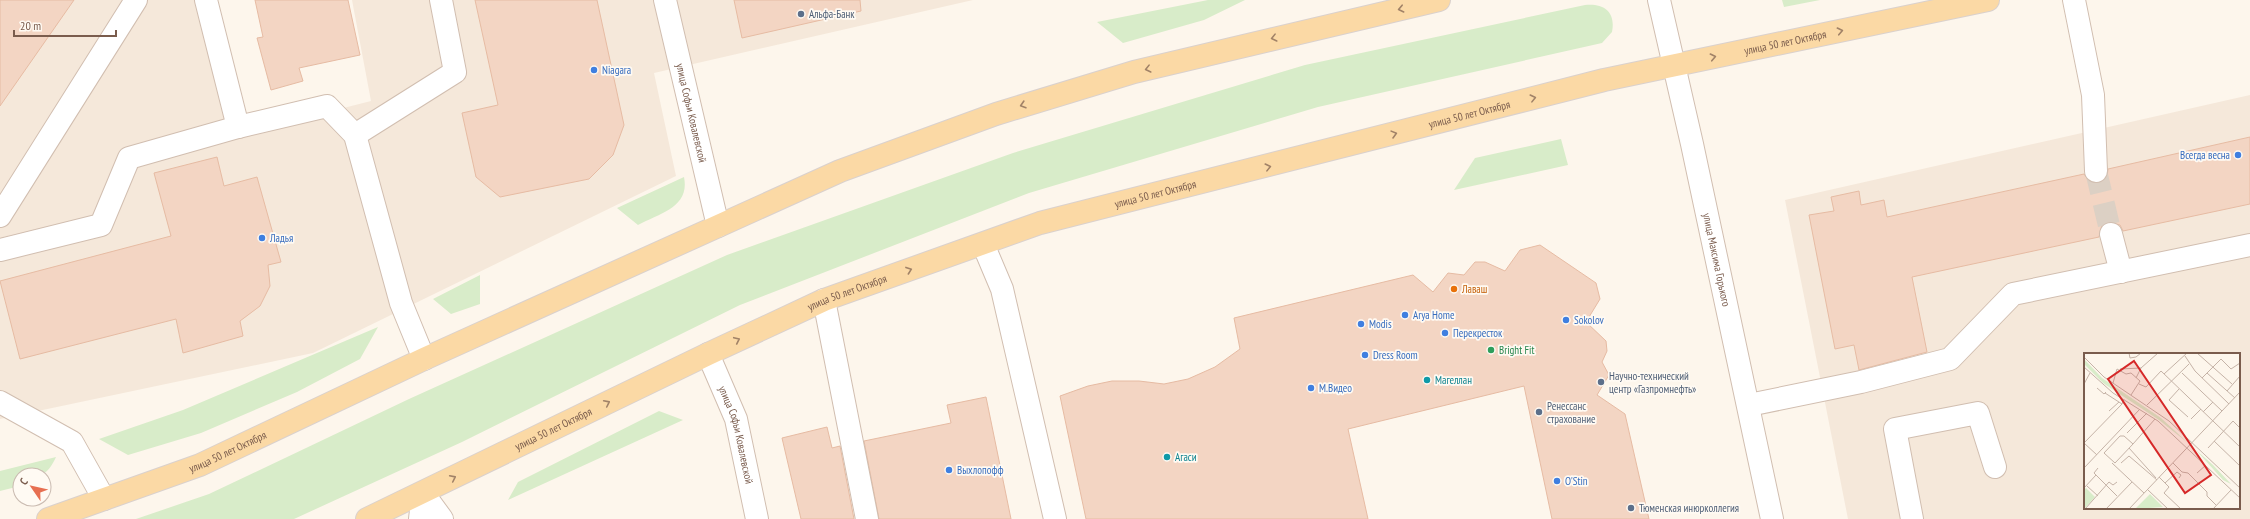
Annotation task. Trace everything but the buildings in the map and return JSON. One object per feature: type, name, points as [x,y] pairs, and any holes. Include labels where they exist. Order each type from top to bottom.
[{"type":"main road","name":"улица 50 лет Октября","points":[[48,519],[200,465],[424,359],[840,171],[996,114],[1134,72],[1439,0]]},
{"type":"main road","name":"улица 50 лет Октября","points":[[367,519],[708,354],[824,300],[1040,223],[1604,80],[1988,0]]},
{"type":"street","points":[[0,216],[136,0]]},
{"type":"street","points":[[206,0],[238,128]]},
{"type":"street","points":[[355,135],[455,72],[441,0]]},
{"type":"street","name":"улица Софьи Ковалевской","points":[[665,0],[718,226]]},
{"type":"street","name":"улица Максима Горького","points":[[1659,0],[1675,65],[1749,405],[1772,519]]},
{"type":"street","points":[[2074,0],[2093,95],[2096,171]]},
{"type":"street","points":[[0,250],[101,225],[129,158],[238,128],[327,106],[355,135],[401,303],[424,359]]},
{"type":"street","points":[[2111,234],[2121,272]]},
{"type":"street","points":[[983,244],[1002,289],[1055,519]]},
{"type":"street","points":[[1749,405],[1860,382],[1950,359],[2013,294],[2250,245]]},
{"type":"street","points":[[824,300],[867,519]]},
{"type":"street","name":"улица Софьи Ковалевской","points":[[708,354],[736,420],[757,519]]},
{"type":"street","points":[[0,402],[72,442],[104,499]]},
{"type":"street","points":[[1912,519],[1895,429],[1978,413],[1995,467]]},
{"type":"street","points":[[420,519],[423,493]]},
{"type":"street","points":[[423,493],[442,519]]},
{"type":"shaded area","points":[[0,0],[201,0],[229,137],[371,101],[352,0],[973,0],[654,73],[676,176],[313,353],[0,419]]},
{"type":"shaded area","points":[[2250,95],[2250,519],[1848,519],[1785,200]]},
{"type":"green space","points":[[1208,0],[1245,0],[1204,20],[1123,43],[1097,22]]},
{"type":"green space","points":[[1782,0],[1820,0],[1784,7]]},
{"type":"green space","points":[[1585,5],[1603,7],[1610,14],[1613,25],[1612,32],[1602,43],[1318,107],[1029,193],[740,305],[462,442],[294,519],[136,519],[209,494],[409,399],[727,255],[1013,153],[1305,65]]},
{"type":"green space","points":[[1561,139],[1568,165],[1454,190],[1475,158]]},
{"type":"green space","points":[[684,177],[685,187],[683,195],[678,202],[672,208],[638,225],[617,208]]},
{"type":"green space","points":[[480,275],[480,304],[451,314],[433,299]]},
{"type":"green space","points":[[378,327],[360,359],[297,392],[201,433],[128,455],[99,439],[183,410]]},
{"type":"green space","points":[[659,411],[683,420],[508,500],[518,482]]},
{"type":"green space","points":[[56,457],[50,467],[16,467]]},
{"type":"green space","points":[[12,468],[12,488],[0,491],[0,471]]},
{"type":"tunnel","points":[[2096,171],[2111,234]]},
{"type":"place","name":"Альфа-Банк","points":[[801,14]]},
{"type":"place","name":"Niagara","points":[[594,70]]},
{"type":"place","name":"Всегда весна","points":[[2238,155]]},
{"type":"place","name":"Ладья","points":[[262,238]]},
{"type":"place","name":"Лаваш","points":[[1454,289]]},
{"type":"place","name":"Arya Home","points":[[1405,315]]},
{"type":"place","name":"Sokolov","points":[[1566,320]]},
{"type":"place","name":"Modis","points":[[1361,324]]},
{"type":"place","name":"Перекресток","points":[[1445,333]]},
{"type":"place","name":"Bright Fit","points":[[1491,350]]},
{"type":"place","name":"Dress Room","points":[[1365,355]]},
{"type":"place","name":"Магеллан","points":[[1427,380]]},
{"type":"place","name":"Научно-технический центр «Газпромнефть»","points":[[1601,382]]},
{"type":"place","name":"М.Видео","points":[[1311,388]]},
{"type":"place","name":"Ренессанс страхование","points":[[1539,412]]},
{"type":"place","name":"Агаси","points":[[1167,457]]},
{"type":"place","name":"Выхлопофф","points":[[949,470]]},
{"type":"place","name":"O'Stin","points":[[1557,481]]},
{"type":"place","name":"Тюменская инюрколлегия","points":[[1631,508]]}]
